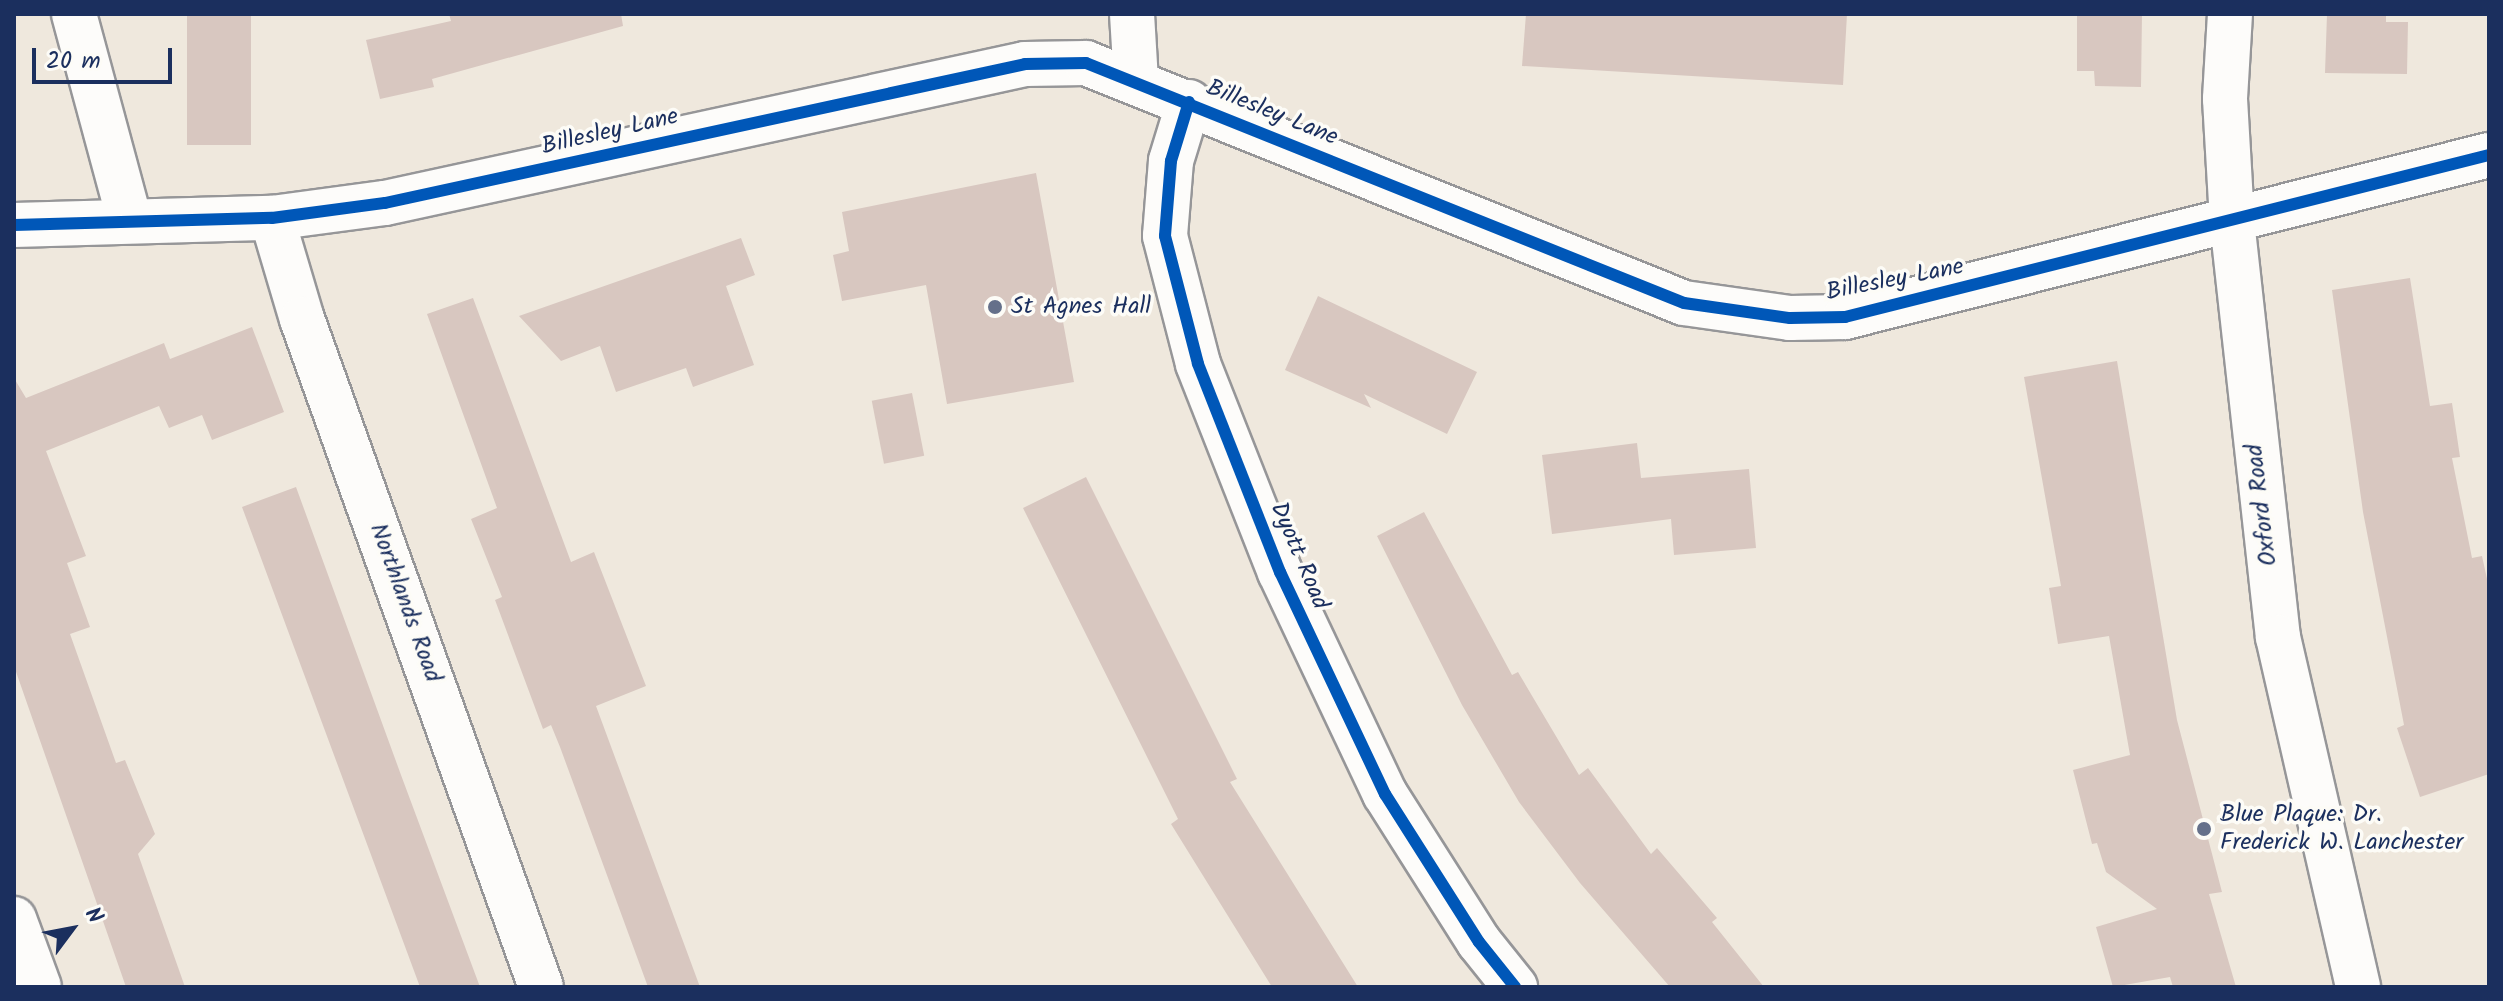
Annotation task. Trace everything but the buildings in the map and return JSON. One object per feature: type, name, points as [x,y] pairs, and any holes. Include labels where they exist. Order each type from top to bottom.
[{"type":"street","points":[[74,14],[130,221]]},
{"type":"street","points":[[1132,14],[1136,81]]},
{"type":"street","name":"Oxford Road","points":[[2230,14],[2225,99],[2232,221],[2278,637],[2358,987]]},
{"type":"street","name":"Billesley Lane","points":[[14,225],[272,218],[498,180],[1025,64],[1086,63],[1189,102],[1439,208],[1684,303],[1790,318],[1845,317],[1904,305],[2489,155]]},
{"type":"street","name":"Dyott Road","points":[[1189,102],[1171,161],[1165,236],[1198,364],[1280,572],[1385,794],[1479,942],[1515,987]]},
{"type":"street","name":"Northlands Road","points":[[272,218],[302,319],[541,987]]},
{"type":"street","points":[[14,919],[39,987]]},
{"type":"cycle path","points":[[14,225],[272,218],[385,203],[1025,64],[1086,63],[1684,303],[1790,318],[1845,317],[2489,155]]},
{"type":"cycle path","points":[[1189,102],[1171,161],[1165,236],[1198,364],[1280,572],[1385,794],[1479,942],[1515,987]]},
{"type":"place","name":"St Agnes Hall","points":[[995,307]]},
{"type":"place","name":"Blue Plaque: Dr. Frederick W. Lanchester","points":[[2204,829]]}]
